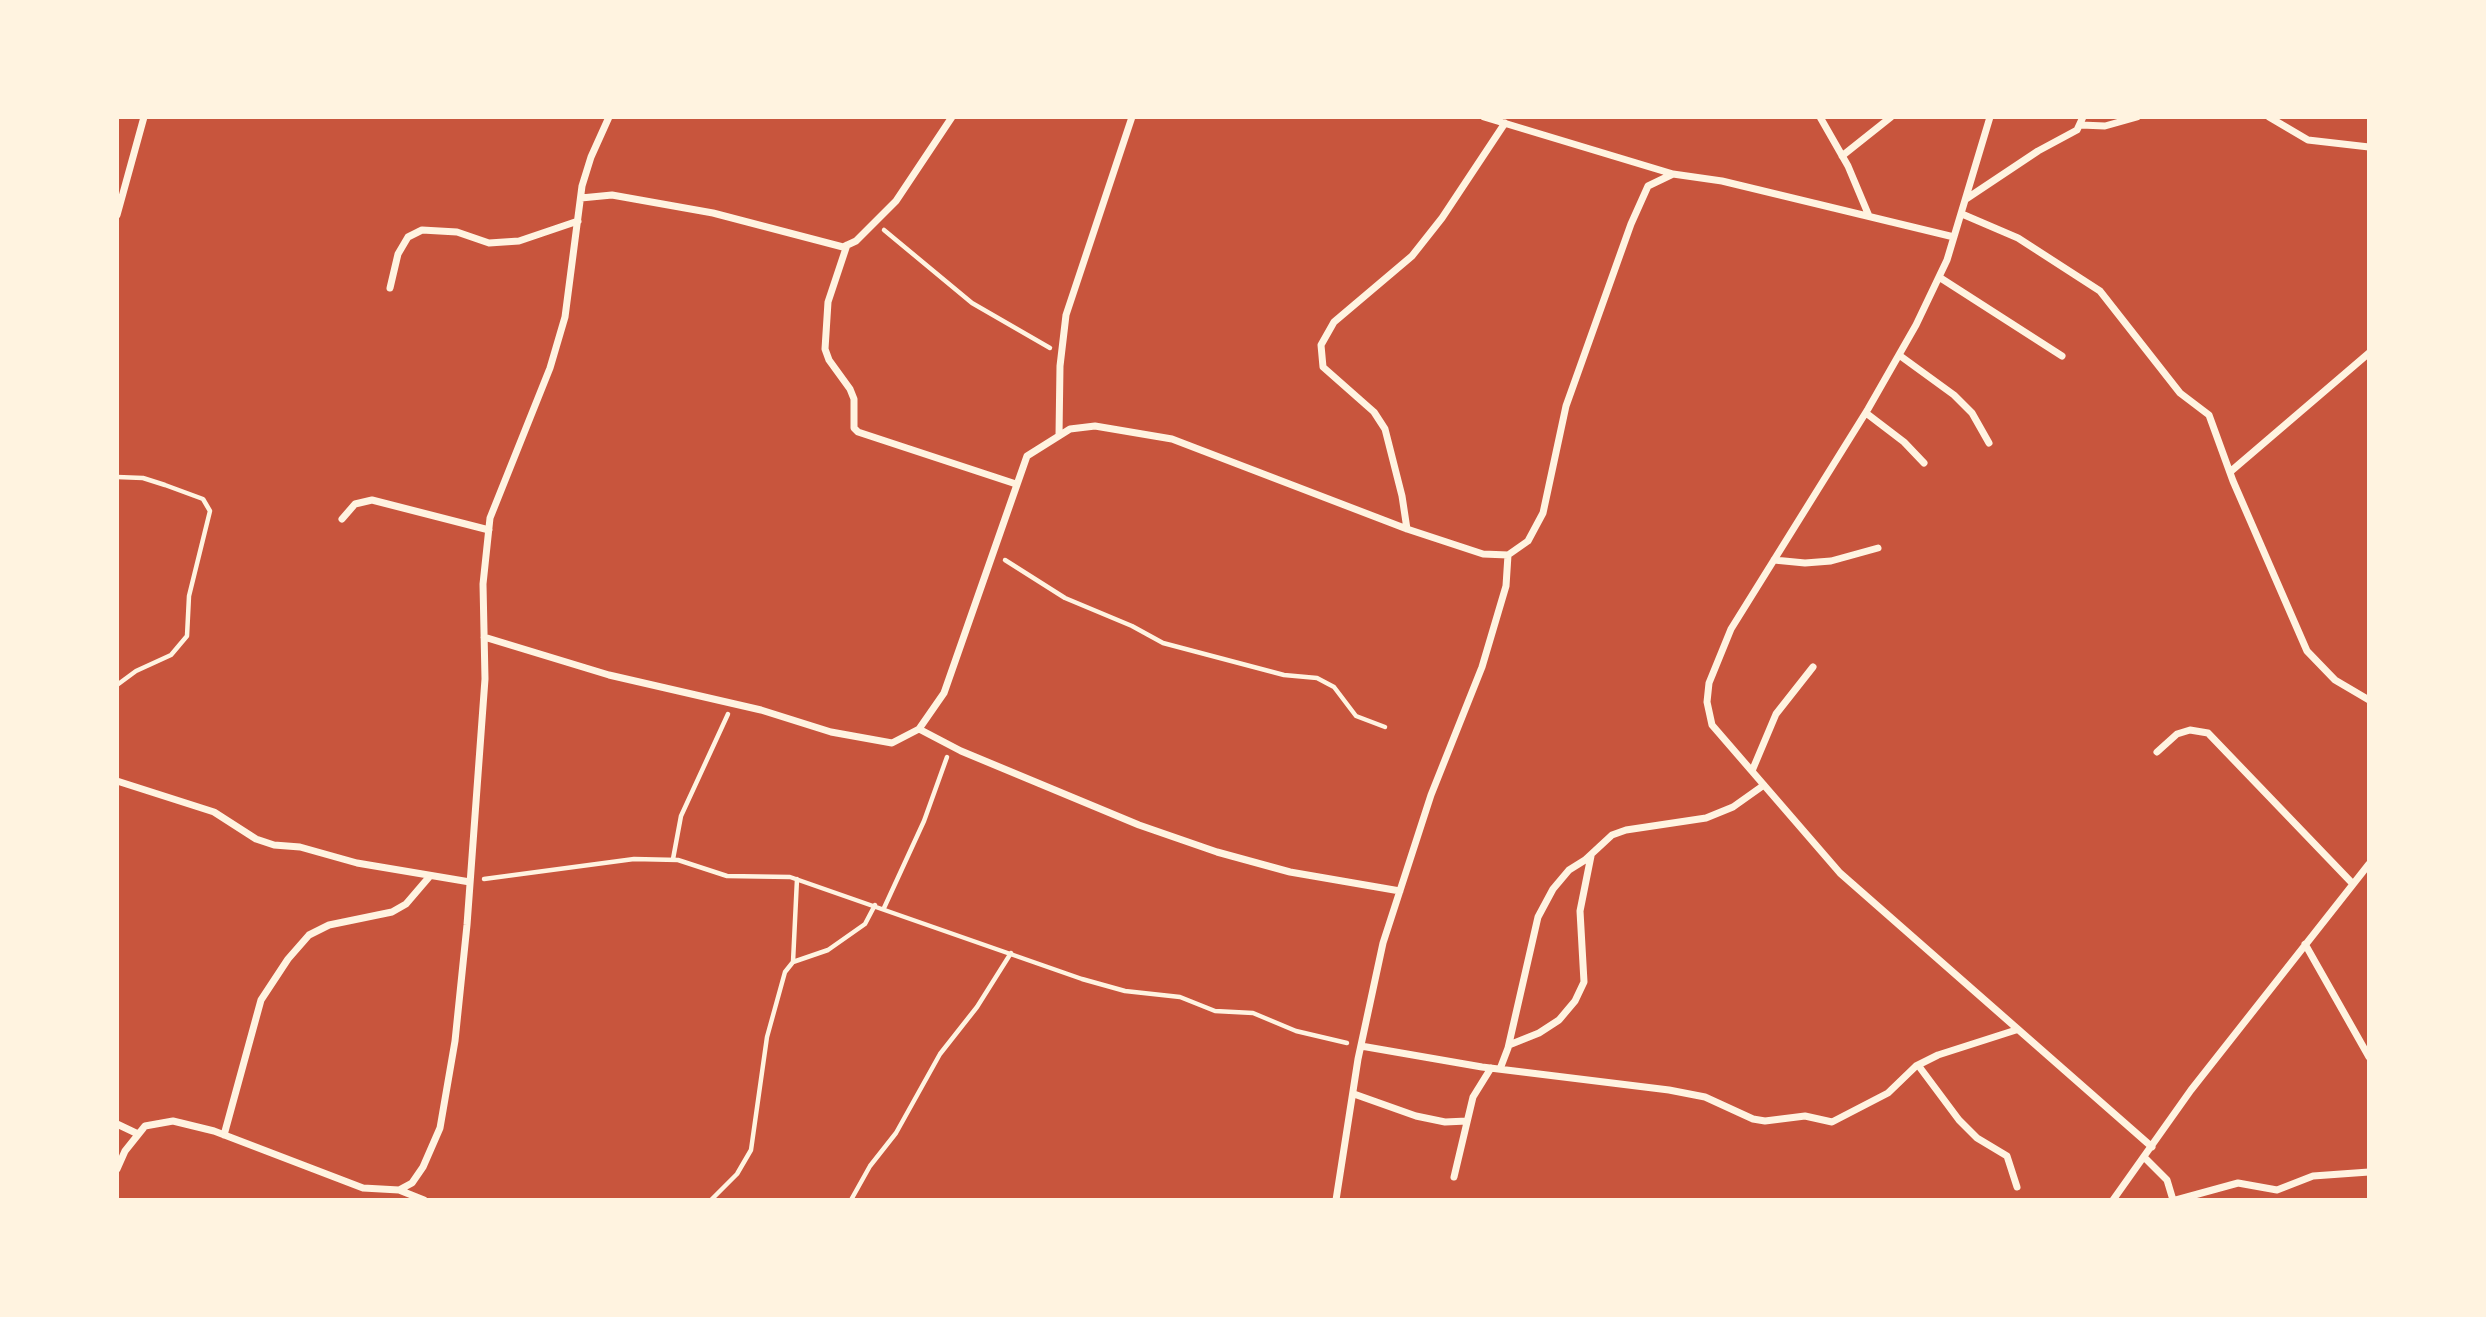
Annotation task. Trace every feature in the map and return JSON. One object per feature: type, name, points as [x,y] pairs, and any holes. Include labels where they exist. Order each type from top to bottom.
[{"type":"street","points":[[117,215],[144,117]]},
{"type":"street","points":[[399,1190],[411,1183],[423,1167],[440,1128],[455,1041],[485,680],[483,584],[490,517],[550,368],[565,317],[581,198],[591,157],[609,117]]},
{"type":"street","points":[[581,198],[612,195],[713,214],[833,247],[847,245],[875,223],[896,201],[952,117]]},
{"type":"street","points":[[1059,435],[1066,315],[1132,117]]},
{"type":"street","points":[[1484,117],[1673,174],[1722,181],[1954,237]]},
{"type":"street","points":[[1820,117],[1842,156],[1869,215]]},
{"type":"street","points":[[1842,156],[1891,117]]},
{"type":"street","points":[[1990,117],[1962,214],[1938,277],[1866,414],[1731,629],[1709,684],[1707,702],[1712,725],[1840,873],[2152,1147]]},
{"type":"street","points":[[1966,199],[2038,150],[2077,130],[2082,121],[2105,125],[2137,117]]},
{"type":"street","points":[[2269,117],[2308,139],[2369,147]]},
{"type":"street","points":[[1407,529],[1402,496],[1385,429],[1374,412],[1323,368],[1321,345],[1334,322],[1412,256],[1442,218],[1504,123]]},
{"type":"street","points":[[484,637],[609,675],[732,704],[831,732],[892,743],[919,729],[944,692],[1027,456],[1070,429],[1095,426],[1172,439],[1407,529],[1483,554],[1508,555],[1528,541],[1543,513],[1566,405],[1631,224],[1648,187],[1673,174]]},
{"type":"street","points":[[1962,214],[2018,238],[2100,291],[2180,393],[2209,415],[2230,472],[2307,651],[2335,680],[2369,700]]},
{"type":"street","points":[[390,288],[398,254],[408,237],[422,230],[457,232],[489,243],[519,241],[578,221]]},
{"type":"street","points":[[847,245],[828,302],[825,349],[838,376],[850,389],[854,399],[854,428],[858,432],[1016,484]]},
{"type":"street","points":[[1938,277],[2062,356]]},
{"type":"street","points":[[2230,472],[2369,353]]},
{"type":"street","points":[[1899,355],[1954,395],[1972,413],[1989,443]]},
{"type":"street","points":[[1866,414],[1904,442],[1924,463]]},
{"type":"street","points":[[342,519],[355,504],[372,500],[489,530]]},
{"type":"street","points":[[1774,560],[1805,563],[1831,561],[1878,548]]},
{"type":"street","points":[[1336,1200],[1362,1044],[1383,943],[1431,795],[1482,667],[1506,586],[1508,555]]},
{"type":"street","points":[[1752,771],[1776,714],[1813,667]]},
{"type":"street","points":[[919,729],[951,746],[1139,825],[1217,852],[1290,872],[1400,891]]},
{"type":"street","points":[[2157,752],[2177,734],[2190,730],[2208,733],[2353,884]]},
{"type":"street","points":[[117,781],[214,812],[256,839],[274,845],[300,847],[357,863],[470,882]]},
{"type":"street","points":[[1454,1177],[1473,1097],[1509,1045],[1538,917],[1553,889],[1569,870],[1591,855],[1612,835],[1626,830],[1706,818],[1733,807],[1764,785]]},
{"type":"street","points":[[1509,1045],[1539,1033],[1559,1020],[1575,1000],[1584,982],[1580,911],[1591,855]]},
{"type":"street","points":[[2113,1200],[2191,1090],[2369,864]]},
{"type":"street","points":[[224,1135],[261,1000],[288,959],[309,935],[329,925],[392,912],[406,904],[429,876]]},
{"type":"street","points":[[2305,944],[2369,1057]]},
{"type":"street","points":[[1362,1044],[1495,1068],[1669,1090],[1704,1097],[1753,1119],[1765,1121],[1805,1116],[1832,1122],[1888,1093],[1918,1065],[1938,1055],[2016,1030]]},
{"type":"street","points":[[1918,1065],[1967,1128],[1987,1146],[2007,1156],[2017,1186]]},
{"type":"street","points":[[1354,1094],[1416,1116],[1445,1122],[1467,1121]]},
{"type":"street","points":[[117,1169],[125,1151],[145,1126],[173,1121],[224,1135],[363,1188],[399,1190],[424,1200]]},
{"type":"street","points":[[117,1124],[138,1134]]},
{"type":"street","points":[[2145,1157],[2166,1180],[2175,1200],[2238,1183],[2277,1190],[2313,1176],[2369,1172]]},
{"type":"path","points":[[875,223],[972,303],[1062,355]]},
{"type":"path","points":[[117,477],[143,478],[203,499],[210,512],[188,596],[187,636],[171,654],[136,671],[117,685]]},
{"type":"path","points":[[992,554],[1011,562],[1065,598],[1132,626],[1163,643],[1284,675],[1317,678],[1334,687],[1346,699],[1356,716],[1385,727]]},
{"type":"path","points":[[673,859],[681,816],[732,704]]},
{"type":"path","points":[[884,908],[924,821],[951,746]]},
{"type":"path","points":[[470,882],[601,861],[673,859],[727,876],[797,879],[1125,991],[1180,998],[1215,1011],[1253,1013],[1296,1031],[1350,1044],[1362,1044]]},
{"type":"path","points":[[793,962],[797,879]]},
{"type":"path","points":[[711,1200],[737,1174],[751,1150],[767,1037],[785,972],[793,962],[828,950],[865,924],[875,905]]},
{"type":"path","points":[[851,1200],[870,1166],[896,1133],[940,1054],[977,1007],[1011,953]]}]
